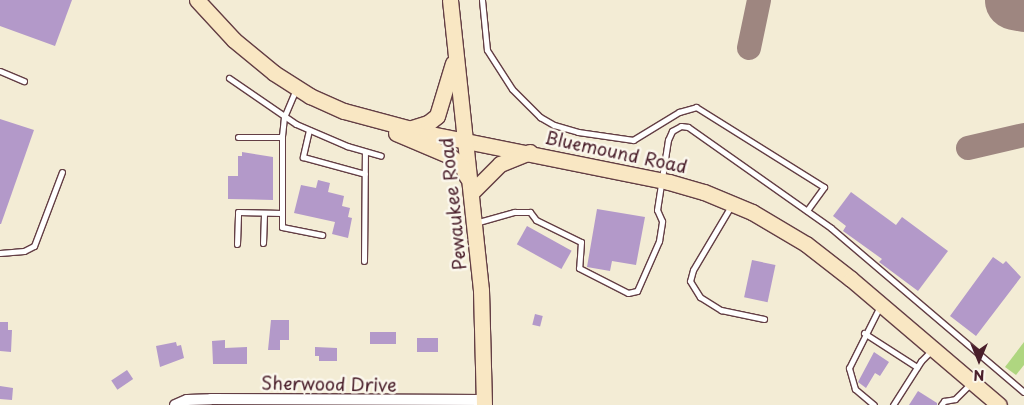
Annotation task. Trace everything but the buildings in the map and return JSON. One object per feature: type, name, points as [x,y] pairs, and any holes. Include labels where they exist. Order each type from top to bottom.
[{"type":"main road","name":"Bluemound Road","points":[[197,0],[241,46],[296,88],[336,108],[408,129],[530,152],[664,181],[733,203],[806,244],[934,348],[999,405]]},
{"type":"main road","name":"Pewaukee Road","points":[[450,0],[481,290],[484,403]]},
{"type":"main road","points":[[408,129],[428,123],[437,116],[456,54]]},
{"type":"main road","points":[[381,122],[400,136],[450,156],[462,166],[470,189],[500,164],[530,152]]},
{"type":"street","name":"Sherwood Drive","points":[[175,405],[187,400],[210,399],[484,403]]},
{"type":"lane","points":[[482,0],[487,50],[512,89],[540,117],[578,132],[632,140],[679,112],[696,107],[824,187],[807,210]]},
{"type":"lane","points":[[0,71],[24,80]]},
{"type":"lane","points":[[228,78],[284,117],[309,130],[365,152],[382,156]]},
{"type":"lane","points":[[296,88],[284,117],[282,137],[282,228],[322,235]]},
{"type":"lane","points":[[474,223],[514,212],[530,212],[536,220],[582,242],[579,268],[628,293],[637,291],[659,241],[662,220],[658,210],[672,131],[681,126],[688,127],[807,210],[1024,392]]},
{"type":"lane","points":[[309,130],[303,157],[365,174]]},
{"type":"lane","points":[[238,137],[282,137]]},
{"type":"lane","points":[[364,261],[365,152]]},
{"type":"lane","points":[[0,253],[18,253],[34,246],[62,172]]},
{"type":"lane","points":[[733,203],[693,270],[690,282],[700,296],[721,310],[764,319]]},
{"type":"lane","points":[[237,244],[238,212],[282,213]]},
{"type":"lane","points":[[264,213],[264,243]]},
{"type":"lane","points":[[874,405],[855,389],[850,380],[849,368],[864,333],[881,304]]},
{"type":"lane","points":[[864,333],[917,367]]},
{"type":"lane","points":[[893,405],[917,367],[934,348]]},
{"type":"lane","points":[[941,405],[944,401],[956,402],[972,381]]},
{"type":"green space","points":[[1024,342],[1024,365],[1016,375],[1005,367]]},
{"type":"taxiway","points":[[749,48],[759,0]]},
{"type":"taxiway","points":[[968,148],[1024,135]]},
{"type":"runway","points":[[1014,0],[1024,2]]}]
